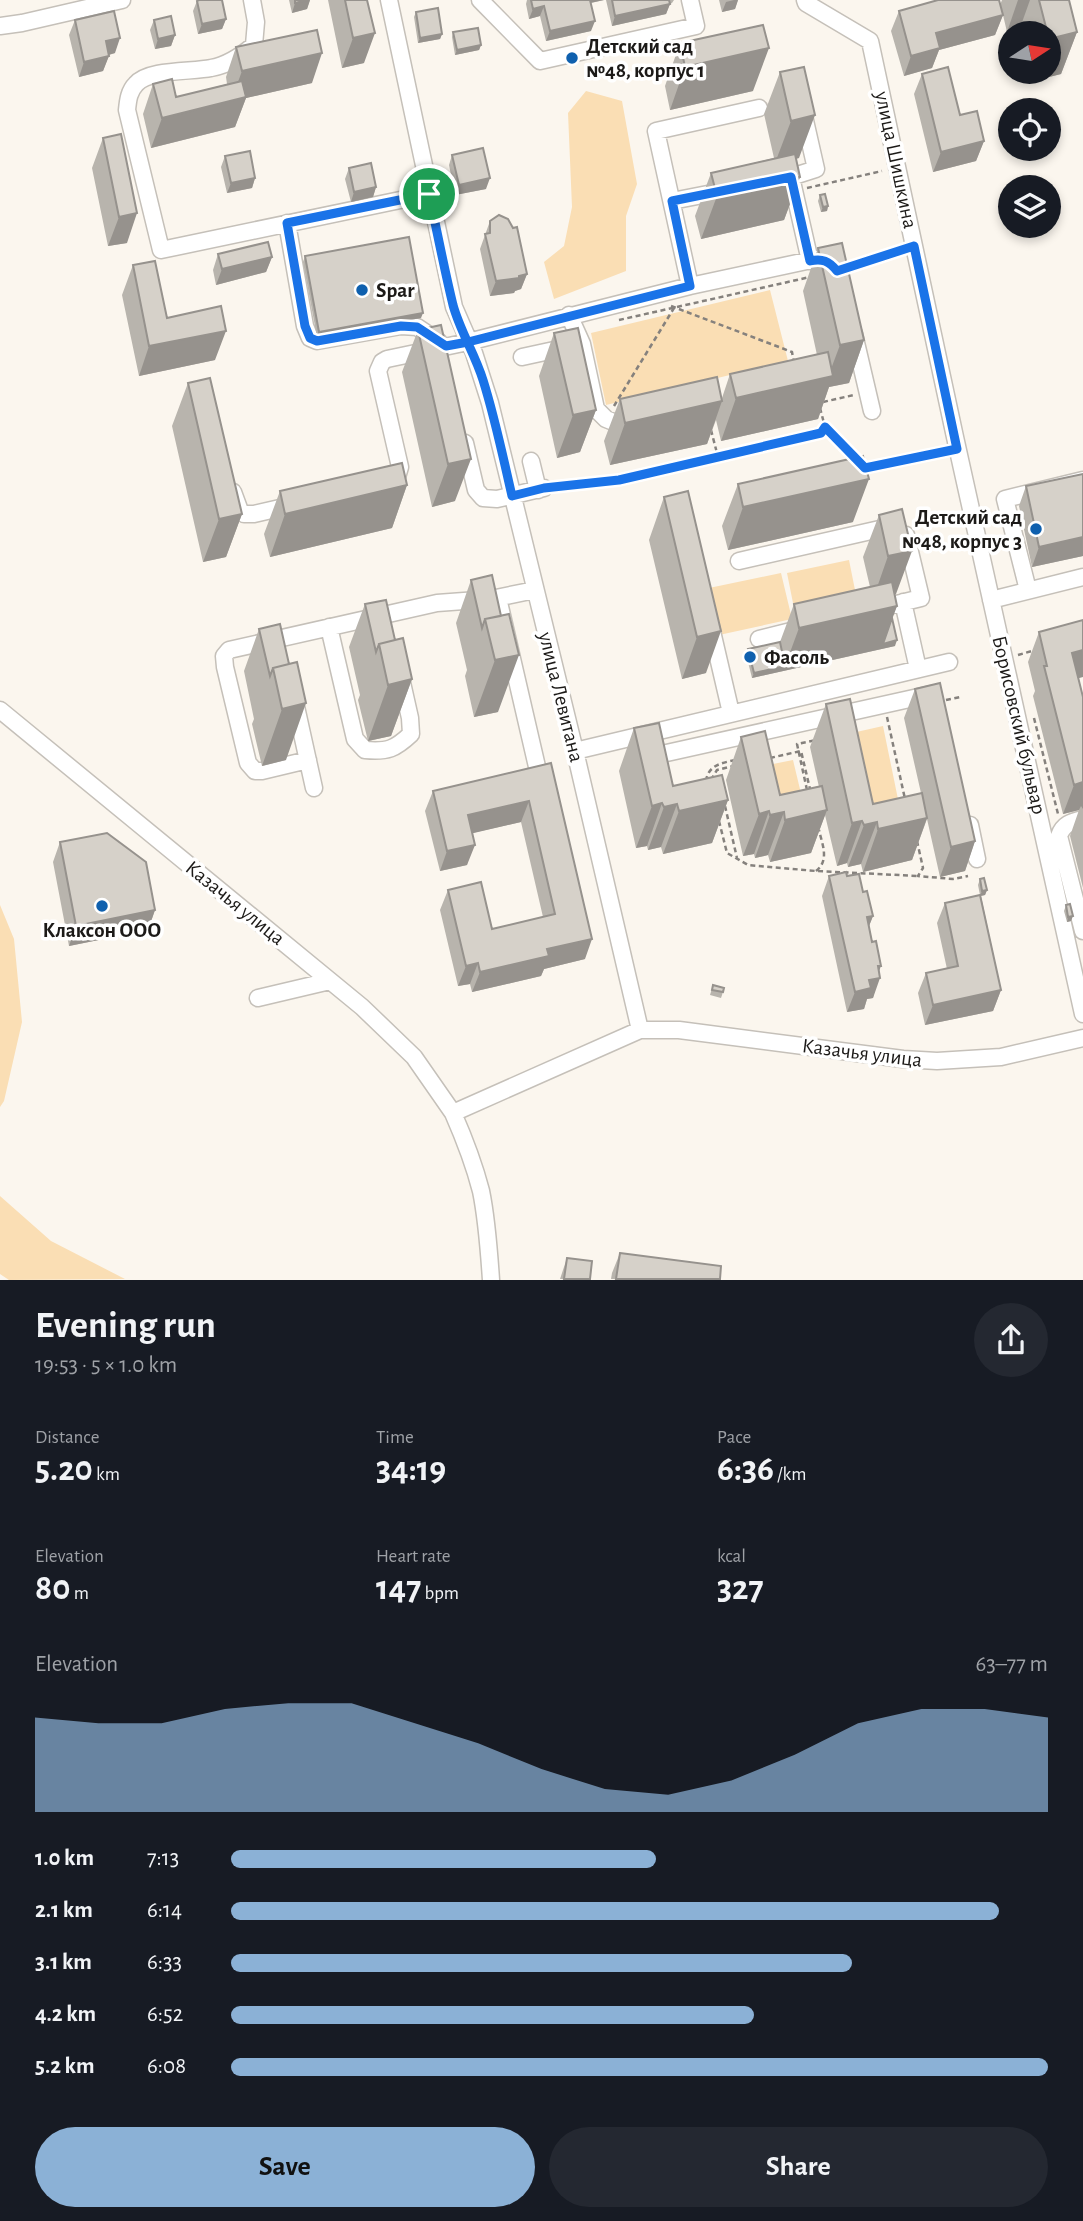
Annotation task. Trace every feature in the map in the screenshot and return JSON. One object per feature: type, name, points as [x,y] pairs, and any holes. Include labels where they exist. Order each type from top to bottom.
[{"type":"street","points":[[0,26],[122,0]]},
{"type":"street","points":[[251,0],[256,22],[254,45],[239,58],[213,68],[156,74],[137,81],[129,94],[127,110],[161,250],[429,194]]},
{"type":"street","name":"улица Левитана","points":[[389,0],[454,307],[474,353],[490,403],[640,1030]]},
{"type":"street","points":[[480,0],[540,61],[696,26],[690,0]]},
{"type":"street","name":"улица Шишкина","points":[[806,0],[806,3],[870,41],[956,443]]},
{"type":"street","points":[[690,286],[656,131],[759,107]]},
{"type":"street","points":[[804,116],[816,169],[784,179],[810,269]]},
{"type":"street","points":[[672,201],[738,188]]},
{"type":"street","points":[[287,223],[305,326],[310,338],[317,341],[401,326],[417,327],[446,346]]},
{"type":"street","points":[[373,486],[394,480],[400,467],[379,377],[379,366],[387,359],[468,342],[690,286],[810,269],[822,259],[839,273]]},
{"type":"street","points":[[569,315],[582,344],[597,409],[606,419],[616,423],[642,417]]},
{"type":"street","points":[[852,325],[872,411]]},
{"type":"street","points":[[522,357],[582,344]]},
{"type":"street","points":[[460,422],[479,495],[491,500],[541,489],[531,461]]},
{"type":"street","name":"Борисовский бульвар","points":[[956,443],[1083,1014]]},
{"type":"street","points":[[229,473],[236,503],[244,514],[307,502]]},
{"type":"street","points":[[1028,590],[1005,499],[1083,480]]},
{"type":"street","points":[[739,561],[904,524],[921,598],[864,612]]},
{"type":"street","points":[[991,600],[1083,577]]},
{"type":"street","points":[[308,760],[262,771],[255,771],[248,763],[225,667],[224,656],[229,650],[282,645],[329,627],[389,620],[437,603],[498,598],[535,590]]},
{"type":"street","points":[[498,598],[538,771]]},
{"type":"street","points":[[903,602],[918,669]]},
{"type":"street","points":[[706,605],[731,713]]},
{"type":"street","points":[[759,639],[824,622]]},
{"type":"street","points":[[329,627],[355,739],[365,750],[396,748],[411,734],[399,666]]},
{"type":"street","points":[[575,751],[949,662]]},
{"type":"street","points":[[293,692],[314,788]]},
{"type":"street","points":[[646,735],[653,756],[941,692],[943,701]]},
{"type":"street","name":"Казачья улица","points":[[0,710],[392,1034],[414,1057],[453,1113]]},
{"type":"street","points":[[966,807],[977,859]]},
{"type":"street","points":[[1083,819],[1071,822],[1062,829],[1059,836],[1083,930]]},
{"type":"street","points":[[258,998],[330,981]]},
{"type":"street","points":[[491,1279],[481,1191],[453,1113],[640,1030]]},
{"type":"street","name":"Казачья улица","points":[[640,1030],[679,1030],[937,1061],[1001,1057],[1083,1038]]},
{"type":"path","points":[[815,187],[897,168]]},
{"type":"path","points":[[839,273],[914,246]]},
{"type":"path","points":[[613,322],[810,269]]},
{"type":"path","points":[[646,296],[792,352],[796,372]]},
{"type":"path","points":[[606,419],[674,307]]},
{"type":"path","points":[[856,460],[825,427],[819,403],[867,392]]},
{"type":"path","points":[[541,489],[619,480],[821,433],[825,427]]},
{"type":"path","points":[[711,430],[718,457]]},
{"type":"path","points":[[865,468],[956,443]]},
{"type":"path","points":[[1018,655],[1044,649]]},
{"type":"path","points":[[943,701],[960,697]]},
{"type":"path","points":[[1031,709],[1062,829]]},
{"type":"path","points":[[895,712],[887,715],[905,800]]},
{"type":"path","points":[[810,801],[797,744],[818,739]]},
{"type":"path","points":[[766,759],[799,751]]},
{"type":"path","points":[[799,751],[810,788]]},
{"type":"path","points":[[709,791],[706,778],[710,771],[718,764],[736,760]]},
{"type":"path","points":[[711,784],[717,770],[743,764]]},
{"type":"path","points":[[724,802],[737,860]]},
{"type":"path","points":[[718,816],[727,853],[748,865],[953,879],[968,876]]},
{"type":"path","points":[[816,871],[822,867],[825,858],[818,824]]},
{"type":"path","points":[[915,830],[923,868],[918,876]]},
{"type":"shaded area","points":[[586,91],[622,101],[637,184],[626,216],[626,271],[554,299],[544,262],[564,246],[572,207],[568,113]]},
{"type":"shaded area","points":[[770,290],[788,361],[606,405],[591,333]]},
{"type":"shaded area","points":[[849,560],[856,595],[794,608],[787,573]]},
{"type":"shaded area","points":[[781,573],[792,619],[719,635],[709,588]]},
{"type":"shaded area","points":[[883,726],[899,804],[869,809],[852,733]]},
{"type":"shaded area","points":[[793,760],[804,806],[779,815],[768,765]]},
{"type":"shaded area","points":[[0,905],[14,939],[22,1022],[4,1101],[0,1107]]},
{"type":"shaded area","points":[[0,1196],[51,1241],[125,1279],[9,1280],[0,1274]]},
{"type":"building","points":[[222,0],[226,19],[202,24],[197,1]]},
{"type":"building","points":[[345,0],[367,0],[375,33],[353,38]]},
{"type":"building","points":[[531,0],[590,0],[595,21],[550,31],[544,6],[533,9]]},
{"type":"building","points":[[612,0],[669,0],[670,4],[615,16]]},
{"type":"building","points":[[938,0],[999,0],[1003,15],[936,33],[940,48],[911,56],[899,11]]},
{"type":"building","points":[[1039,0],[1069,0],[1077,32],[1061,36],[1061,21],[1044,21]]},
{"type":"building","points":[[438,8],[442,34],[420,38],[416,12]]},
{"type":"building","points":[[114,11],[120,38],[106,41],[109,56],[84,62],[75,20]]},
{"type":"building","points":[[171,16],[175,35],[158,39],[154,20]]},
{"type":"building","points":[[763,25],[769,48],[685,67],[680,43]]},
{"type":"building","points":[[478,28],[481,45],[457,50],[453,32]]},
{"type":"building","points":[[317,30],[322,53],[242,71],[236,47]]},
{"type":"building","points":[[804,67],[815,115],[791,121],[780,72]]},
{"type":"building","points":[[948,67],[960,115],[977,111],[984,141],[941,152],[922,74]]},
{"type":"building","points":[[172,79],[176,97],[242,81],[246,97],[162,118],[153,84]]},
{"type":"building","points":[[121,134],[137,213],[119,217],[103,138]]},
{"type":"building","points":[[483,148],[490,178],[459,185],[452,155]]},
{"type":"building","points":[[250,151],[255,178],[231,183],[225,156]]},
{"type":"building","points":[[795,154],[800,177],[717,196],[711,173]]},
{"type":"building","points":[[371,163],[376,187],[354,192],[349,168]]},
{"type":"building","points":[[825,194],[828,206],[823,207],[820,195]]},
{"type":"building","points":[[499,215],[508,219],[513,228],[517,227],[527,274],[519,278],[496,281],[485,234],[490,233],[490,221]]},
{"type":"building","name":"Spar","points":[[409,237],[423,313],[319,332],[305,256]]},
{"type":"building","points":[[268,242],[272,257],[222,269],[218,254]]},
{"type":"building","points":[[842,243],[864,340],[840,345],[818,248]]},
{"type":"building","points":[[155,261],[167,318],[221,306],[226,331],[149,346],[133,265]]},
{"type":"building","points":[[441,325],[471,459],[448,464],[418,330]]},
{"type":"building","points":[[578,328],[596,410],[573,415],[554,333]]},
{"type":"building","points":[[828,352],[833,376],[736,398],[730,374]]},
{"type":"building","points":[[717,377],[722,401],[625,423],[620,399]]},
{"type":"building","points":[[210,378],[242,514],[219,519],[188,383]]},
{"type":"building","points":[[863,456],[869,479],[743,507],[738,484]]},
{"type":"building","points":[[402,463],[407,485],[285,514],[280,491]]},
{"type":"building","points":[[1083,474],[1083,537],[1039,547],[1026,486]]},
{"type":"building","points":[[688,491],[721,631],[697,637],[664,497]]},
{"type":"building","points":[[902,509],[912,551],[888,556],[879,515]]},
{"type":"building","points":[[492,575],[501,616],[485,619],[482,628],[471,580]]},
{"type":"building","points":[[892,582],[897,606],[799,628],[794,604]]},
{"type":"building","points":[[386,600],[395,640],[379,644],[376,652],[365,604]]},
{"type":"building","points":[[509,614],[519,655],[495,660],[485,619]]},
{"type":"building","points":[[892,618],[897,640],[883,644]]},
{"type":"building","points":[[1083,620],[1083,650],[1072,653],[1083,697],[1083,782],[1074,785],[1044,666],[1047,666],[1039,632]]},
{"type":"building","points":[[280,624],[289,664],[273,668],[270,676],[259,629]]},
{"type":"building","points":[[403,638],[412,679],[388,685],[379,644]]},
{"type":"building","points":[[780,642],[785,666],[754,673],[748,649]]},
{"type":"building","points":[[297,662],[306,703],[282,709],[273,668]]},
{"type":"building","points":[[940,683],[975,841],[951,847],[915,689]]},
{"type":"building","points":[[850,699],[873,804],[922,793],[927,818],[878,829],[877,822],[864,825],[862,821],[852,823],[826,704]]},
{"type":"building","points":[[659,723],[673,786],[722,775],[728,800],[679,811],[677,804],[664,807],[662,803],[652,806],[634,728]]},
{"type":"building","points":[[765,731],[780,795],[822,786],[827,810],[785,820],[784,812],[770,815],[769,811],[759,814],[741,737]]},
{"type":"building","points":[[551,763],[592,939],[547,949],[549,956],[480,972],[478,963],[466,966],[448,890],[481,882],[492,929],[555,914],[529,801],[468,815],[475,845],[447,851],[433,791]]},
{"type":"building","name":"Клаксон ООО","points":[[107,833],[146,862],[155,910],[76,926],[60,842]]},
{"type":"building","points":[[846,872],[847,876],[859,874],[863,892],[867,891],[873,916],[867,917],[881,966],[878,966],[880,978],[869,980],[871,988],[855,992],[829,876]]},
{"type":"building","points":[[984,878],[987,890],[982,891],[980,879]]},
{"type":"building","points":[[980,895],[1001,990],[933,1005],[926,973],[958,966],[945,903]]},
{"type":"building","points":[[1070,904],[1073,916],[1068,917],[1066,905]]},
{"type":"building","points":[[713,985],[724,988],[723,992],[712,990]]},
{"type":"building","points":[[620,1253],[721,1266],[720,1279],[616,1279]]},
{"type":"building","points":[[567,1258],[592,1261],[590,1279],[564,1279]]},
{"type":"place","name":"Детский сад №48, корпус 1","points":[[572,58]]},
{"type":"place","name":"Spar","points":[[362,290]]},
{"type":"place","name":"Детский сад №48, корпус 3","points":[[1036,529]]},
{"type":"place","name":"Фасоль","points":[[750,657]]},
{"type":"place","name":"Клаксон ООО","points":[[102,906]]},
{"type":"route","points":[[429,194],[287,223],[305,326],[310,338],[317,341],[401,326],[417,327],[446,346],[468,342],[690,286],[672,201],[791,177],[810,261],[828,261],[837,271],[914,246],[957,449],[865,468],[825,427],[821,433],[619,480],[544,488],[512,496],[484,382],[474,353],[468,342],[460,325],[454,307],[429,194]]}]
